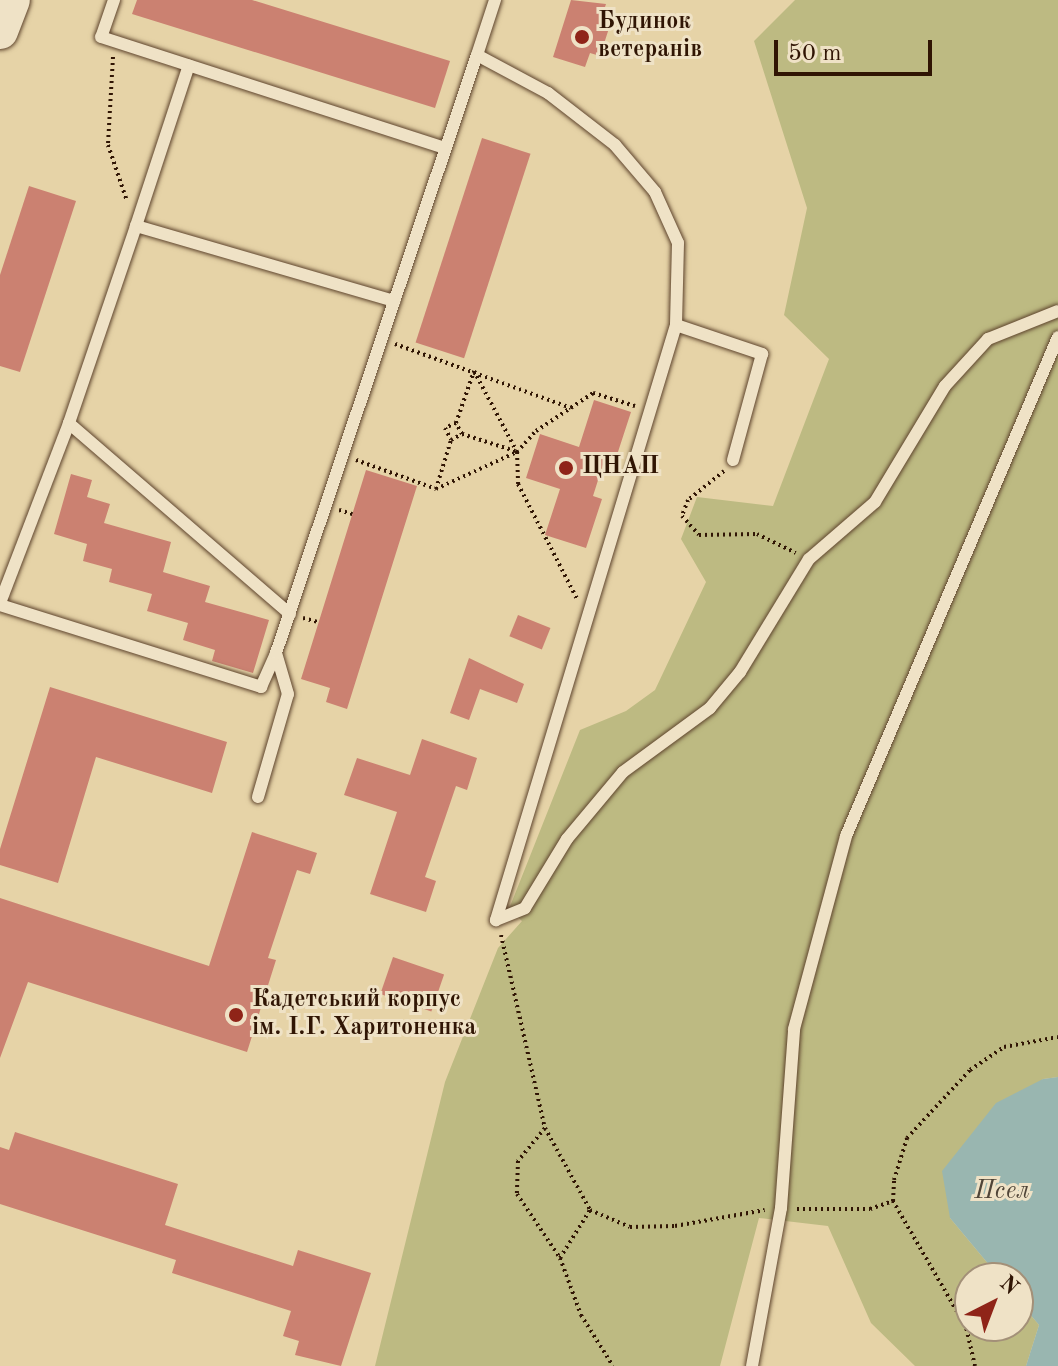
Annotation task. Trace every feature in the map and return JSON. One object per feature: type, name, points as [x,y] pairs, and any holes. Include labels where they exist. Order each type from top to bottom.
[{"type":"main road","points":[[0,31],[12,0]]},
{"type":"lane","points":[[114,0],[101,37],[445,148]]},
{"type":"lane","points":[[189,65],[69,423],[0,604],[261,687],[290,614],[495,0]]},
{"type":"lane","points":[[477,55],[548,93],[615,145],[655,192],[678,243],[676,325],[496,920],[525,908],[567,839],[623,772],[710,708],[740,672],[809,559],[875,502],[922,431],[945,386],[988,339],[1058,311]]},
{"type":"lane","points":[[136,226],[394,301]]},
{"type":"lane","points":[[676,325],[762,354],[733,460]]},
{"type":"lane","points":[[752,1366],[781,1208],[794,1029],[846,836],[1058,337]]},
{"type":"lane","points":[[69,423],[290,614]]},
{"type":"lane","points":[[258,797],[288,694],[276,653]]},
{"type":"path","points":[[114,41],[108,145],[136,226]]},
{"type":"path","points":[[382,339],[572,408]]},
{"type":"path","points":[[436,489],[451,440],[445,428],[456,423],[474,371]]},
{"type":"path","points":[[474,371],[517,452],[518,484],[588,620]]},
{"type":"path","points":[[343,455],[436,489],[517,452],[536,431],[593,393],[651,412]]},
{"type":"path","points":[[456,423],[462,434],[517,452]]},
{"type":"path","points":[[451,440],[462,434]]},
{"type":"path","points":[[733,460],[712,485],[688,500],[682,516],[699,535],[757,534],[809,559]]},
{"type":"path","points":[[505,949],[545,1128],[590,1210],[630,1227],[660,1227],[781,1208],[870,1209],[893,1201]]},
{"type":"path","points":[[975,1366],[966,1327],[893,1201],[907,1138],[970,1070],[1004,1047],[1058,1037]]},
{"type":"path","points":[[545,1128],[518,1161],[517,1194],[560,1258],[581,1315],[613,1366]]},
{"type":"path","points":[[560,1258],[590,1210]]},
{"type":"shaded area","points":[[795,0],[1058,0],[1058,1077],[1043,1079],[950,1218],[987,1262],[954,1262],[954,1342],[1034,1342],[1026,1366],[915,1366],[871,1323],[828,1226],[759,1218],[720,1366],[375,1366],[445,1082],[498,948],[522,921],[509,909],[580,730],[626,711],[655,690],[706,582],[681,539],[697,497],[773,506],[829,359],[784,315],[807,208],[754,41]]},
{"type":"shaded area","points":[[1034,1319],[1039,1325],[1034,1341]]},
{"type":"water","name":"Псел","points":[[1058,1077],[1058,1366],[1026,1366],[1039,1325],[1034,1319],[1034,1262],[987,1262],[950,1218],[942,1171],[996,1103],[1043,1079]]},
{"type":"building","points":[[137,0],[252,0],[450,61],[435,108],[132,14]]},
{"type":"building","name":"Будинок ветеранів","points":[[571,0],[606,4],[601,19],[611,22],[600,56],[590,53],[585,67],[553,57]]},
{"type":"building","points":[[482,138],[531,154],[464,358],[416,342]]},
{"type":"building","points":[[29,186],[76,201],[20,372],[0,366],[0,275]]},
{"type":"building","name":"ЦНАП","points":[[594,400],[631,412],[616,458],[606,455],[593,496],[602,499],[586,548],[545,535],[560,489],[526,478],[540,434],[579,447]]},
{"type":"building","points":[[366,470],[417,486],[347,709],[326,702],[330,688],[301,679]]},
{"type":"building","points":[[71,474],[92,480],[87,497],[110,504],[104,523],[171,542],[163,572],[210,586],[205,602],[269,620],[253,673],[212,661],[215,650],[183,640],[188,623],[147,611],[152,594],[109,582],[112,569],[83,561],[87,544],[54,534]]},
{"type":"building","points":[[518,615],[550,628],[542,649],[509,636]]},
{"type":"building","points":[[469,658],[524,684],[517,703],[480,689],[469,720],[450,713]]},
{"type":"building","points":[[50,687],[227,742],[212,793],[96,757],[58,883],[0,865],[0,849]]},
{"type":"building","points":[[422,739],[477,758],[467,790],[456,786],[425,877],[436,881],[426,912],[370,894],[397,812],[344,795],[357,758],[410,775]]},
{"type":"building","points":[[252,832],[317,853],[310,874],[297,870],[268,958],[276,960],[247,1052],[28,982],[0,1058],[0,898],[209,966]]},
{"type":"building","points":[[393,957],[444,975],[431,1011],[380,994]]},
{"type":"building","points":[[15,1132],[178,1184],[165,1225],[293,1266],[298,1250],[371,1273],[341,1366],[295,1355],[299,1341],[283,1336],[291,1311],[172,1273],[176,1260],[0,1204],[0,1147],[9,1150]]},
{"type":"place","name":"Будинок ветеранів","points":[[582,37]]},
{"type":"place","name":"ЦНАП","points":[[566,468]]},
{"type":"place","name":"Кадетський корпус ім. І.Г. Харитоненка","points":[[236,1015]]}]
